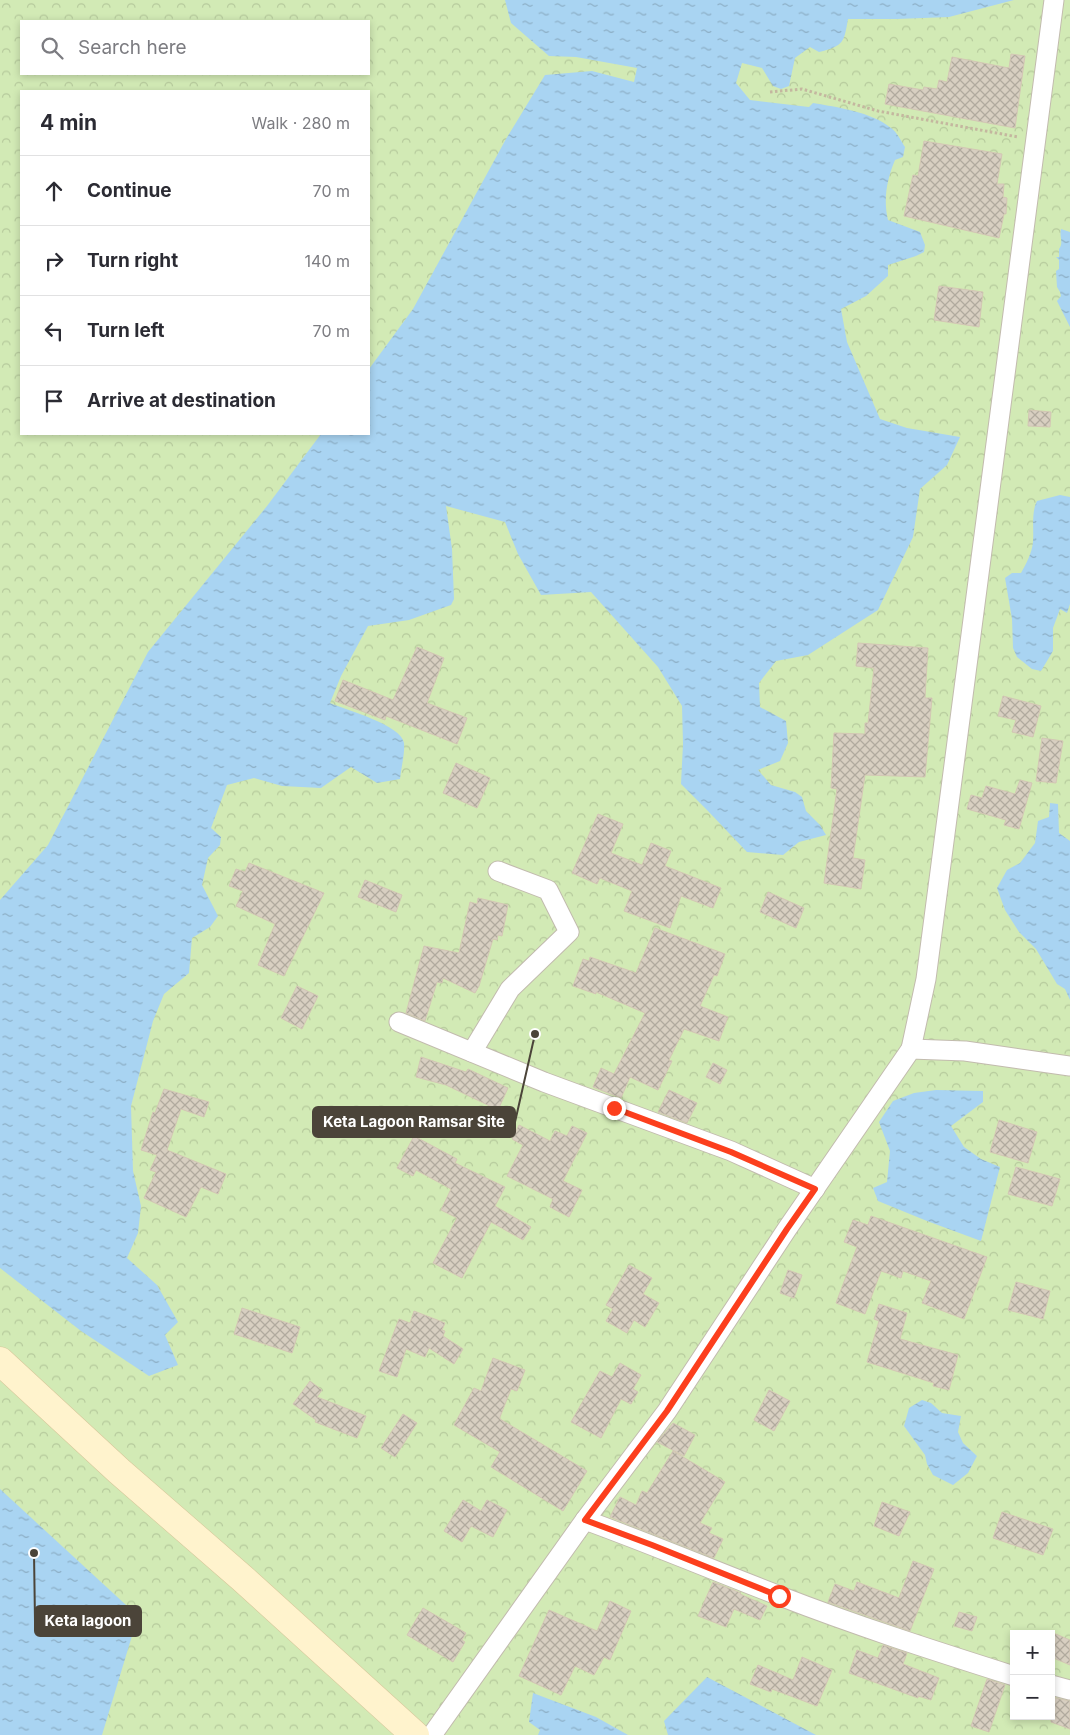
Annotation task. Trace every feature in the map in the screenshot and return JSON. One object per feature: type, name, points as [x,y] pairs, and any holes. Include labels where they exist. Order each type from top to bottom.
[{"type":"main road","points":[[0,1361],[119,1471],[242,1578],[415,1735]]},
{"type":"street","points":[[432,1735],[585,1520],[667,1411],[787,1229],[911,1049],[926,979],[1054,0]]},
{"type":"street","points":[[472,1052],[510,989],[569,932],[548,890],[498,871]]},
{"type":"street","points":[[399,1022],[544,1082],[731,1152],[815,1189]]},
{"type":"street","points":[[911,1049],[965,1052],[1070,1066]]},
{"type":"street","points":[[585,1520],[779,1596],[893,1638],[1011,1675]]},
{"type":"street","points":[[1055,1687],[1070,1690]]},
{"type":"path","points":[[770,92],[802,89],[878,111],[1036,140]]},
{"type":"green space","points":[[0,0],[1070,0],[1070,1735],[0,1735]]},
{"type":"water","points":[[505,0],[1014,0],[949,17],[848,19],[844,38],[834,48],[819,52],[810,47],[795,58],[789,86],[781,89],[773,86],[762,68],[742,63],[736,83],[750,100],[809,107],[813,103],[854,111],[883,122],[899,137],[905,147],[903,157],[895,160],[888,182],[886,204],[888,220],[920,232],[925,245],[924,252],[888,265],[888,276],[866,296],[841,309],[847,342],[880,419],[907,428],[960,437],[947,465],[920,489],[913,537],[878,610],[808,655],[776,661],[759,683],[760,707],[786,721],[788,743],[780,761],[758,770],[771,785],[795,792],[802,797],[806,811],[820,825],[826,835],[799,842],[783,855],[747,852],[681,784],[682,706],[658,667],[591,592],[541,595],[518,554],[505,522],[446,506],[452,549],[454,599],[451,605],[409,620],[368,626],[341,676],[330,703],[384,724],[401,736],[404,747],[400,779],[377,783],[351,767],[321,788],[282,786],[254,778],[227,785],[211,828],[221,837],[220,845],[208,858],[202,885],[218,916],[210,927],[192,938],[189,973],[164,994],[153,1021],[131,1106],[133,1171],[141,1206],[138,1233],[127,1258],[157,1285],[178,1322],[165,1335],[178,1365],[149,1376],[81,1331],[0,1268],[0,900],[48,845],[148,652],[267,506],[320,435],[370,435],[370,368],[413,309],[506,139],[545,75],[592,71],[634,82],[637,68],[576,57],[549,56],[511,23]]},
{"type":"water","points":[[1061,229],[1070,232],[1070,327],[1057,301],[1061,296],[1057,287],[1056,271],[1059,269],[1059,260],[1056,257],[1059,257]]},
{"type":"water","points":[[1060,495],[1070,497],[1070,604],[1067,613],[1060,609],[1053,628],[1053,651],[1041,671],[1032,669],[1017,657],[1013,648],[1012,619],[1005,578],[1012,573],[1021,573],[1028,558],[1032,546],[1033,516],[1037,501]]},
{"type":"water","points":[[1050,803],[1058,804],[1059,833],[1070,841],[1070,1000],[1065,989],[1057,984],[1036,949],[1019,932],[1005,910],[997,888],[1007,870],[1020,863],[1035,843],[1038,821],[1049,817]]},
{"type":"water","points":[[936,1090],[983,1091],[983,1102],[951,1126],[964,1147],[981,1159],[1000,1167],[981,1241],[878,1201],[873,1188],[887,1182],[890,1151],[879,1122],[893,1101],[914,1093]]},
{"type":"water","points":[[922,1400],[931,1403],[942,1413],[961,1416],[958,1432],[963,1443],[977,1456],[968,1473],[953,1485],[933,1475],[925,1455],[904,1426],[909,1408]]},
{"type":"water","points":[[0,1489],[138,1616],[102,1735],[0,1735]]},
{"type":"water","points":[[707,1677],[816,1735],[668,1735],[664,1721]]},
{"type":"water","points":[[533,1693],[596,1717],[628,1735],[538,1735],[540,1730],[529,1722]]},
{"type":"building","points":[[1011,54],[1025,56],[1015,128],[885,104],[889,84],[923,90],[924,87],[937,89],[939,80],[947,82],[952,57],[1009,68]]},
{"type":"building","points":[[924,141],[1002,154],[997,184],[1004,184],[1003,197],[1007,198],[1006,214],[1004,214],[999,238],[904,216],[913,175],[918,176]]},
{"type":"building","points":[[939,286],[983,292],[979,327],[934,320]]},
{"type":"building","points":[[1029,410],[1051,412],[1050,427],[1028,426]]},
{"type":"building","points":[[858,643],[928,648],[925,698],[932,698],[925,777],[865,775],[853,858],[865,860],[861,889],[824,883],[837,789],[831,788],[834,733],[865,734],[865,723],[868,723],[874,668],[856,666]]},
{"type":"building","points":[[417,647],[444,658],[427,703],[467,718],[457,744],[386,716],[385,720],[335,701],[343,680],[393,700]]},
{"type":"building","points":[[1003,696],[1041,706],[1033,737],[1012,732],[1016,720],[998,716]]},
{"type":"building","points":[[1042,738],[1063,741],[1056,783],[1036,781]]},
{"type":"building","points":[[456,763],[490,778],[477,808],[443,793]]},
{"type":"building","points":[[1020,780],[1032,783],[1019,829],[1004,825],[1006,820],[967,809],[971,795],[982,798],[986,786],[1015,794]]},
{"type":"building","points":[[598,814],[623,824],[611,853],[642,865],[651,843],[671,851],[665,866],[721,888],[713,908],[681,896],[670,928],[624,911],[632,891],[600,878],[597,884],[572,873]]},
{"type":"building","points":[[249,863],[324,893],[284,976],[258,965],[275,924],[236,906],[243,891],[229,886],[236,869],[245,872]]},
{"type":"building","points":[[365,880],[402,895],[396,912],[358,897]]},
{"type":"building","points":[[768,892],[804,908],[796,928],[760,912]]},
{"type":"building","points":[[478,898],[508,905],[502,936],[498,935],[497,940],[493,939],[479,986],[475,993],[443,978],[442,983],[437,982],[425,1021],[406,1013],[424,946],[459,953],[470,902],[477,904]]},
{"type":"building","points":[[655,928],[725,954],[717,976],[714,975],[700,1006],[728,1017],[719,1041],[684,1029],[669,1060],[672,1061],[658,1090],[630,1077],[621,1098],[593,1087],[601,1068],[614,1074],[645,1013],[596,992],[596,994],[573,986],[583,959],[589,961],[590,957],[636,973]]},
{"type":"building","points":[[297,986],[318,996],[302,1029],[281,1018]]},
{"type":"building","points":[[421,1057],[466,1072],[468,1069],[508,1088],[498,1110],[446,1085],[416,1077]]},
{"type":"building","points":[[713,1063],[727,1070],[720,1084],[706,1077]]},
{"type":"building","points":[[164,1089],[209,1102],[204,1117],[181,1109],[167,1150],[226,1174],[218,1194],[201,1187],[186,1217],[144,1198],[156,1172],[150,1170],[157,1155],[141,1150],[153,1112],[155,1113]]},
{"type":"building","points":[[669,1090],[697,1103],[687,1123],[658,1112]]},
{"type":"building","points":[[999,1120],[1037,1132],[1028,1163],[990,1152]]},
{"type":"building","points":[[519,1125],[550,1141],[555,1131],[567,1136],[572,1126],[587,1133],[563,1181],[582,1190],[569,1217],[550,1207],[553,1199],[507,1176],[523,1145],[512,1139]]},
{"type":"building","points":[[414,1136],[457,1159],[455,1163],[505,1187],[495,1206],[531,1227],[523,1240],[491,1222],[462,1278],[433,1263],[457,1218],[441,1210],[451,1189],[416,1170],[413,1176],[397,1168]]},
{"type":"building","points":[[1016,1167],[1060,1179],[1052,1206],[1008,1194]]},
{"type":"building","points":[[871,1216],[987,1257],[964,1319],[922,1303],[931,1281],[903,1271],[901,1278],[881,1271],[865,1314],[836,1303],[857,1247],[844,1242],[853,1220],[868,1225]]},
{"type":"building","points":[[629,1265],[652,1278],[643,1294],[659,1303],[645,1327],[634,1320],[627,1333],[606,1321],[613,1309],[606,1305]]},
{"type":"building","points":[[788,1270],[802,1275],[794,1298],[780,1293]]},
{"type":"building","points":[[1016,1282],[1050,1291],[1043,1319],[1008,1310]]},
{"type":"building","points":[[879,1304],[907,1313],[900,1339],[958,1355],[949,1390],[933,1386],[934,1383],[867,1362],[879,1321],[874,1319]]},
{"type":"building","points":[[242,1308],[300,1327],[292,1353],[234,1334]]},
{"type":"building","points":[[414,1311],[445,1323],[442,1330],[445,1331],[443,1336],[463,1349],[454,1364],[429,1348],[425,1357],[406,1349],[397,1377],[379,1371],[399,1319],[410,1323]]},
{"type":"building","points":[[493,1358],[525,1370],[517,1391],[511,1389],[500,1419],[587,1471],[563,1511],[491,1467],[500,1452],[454,1425],[474,1388],[481,1391]]},
{"type":"building","points":[[620,1363],[641,1375],[633,1389],[638,1392],[631,1404],[621,1399],[601,1438],[571,1422],[600,1371],[612,1377]]},
{"type":"building","points":[[310,1381],[322,1390],[317,1397],[366,1416],[357,1438],[315,1422],[316,1420],[293,1404]]},
{"type":"building","points":[[769,1390],[790,1401],[774,1431],[754,1420]]},
{"type":"building","points":[[403,1414],[417,1423],[395,1457],[381,1448]]},
{"type":"building","points":[[673,1423],[695,1435],[684,1456],[657,1442]]},
{"type":"building","points":[[673,1451],[725,1482],[700,1523],[712,1528],[709,1533],[723,1539],[714,1558],[610,1517],[620,1497],[636,1505],[642,1491],[647,1493]]},
{"type":"building","points":[[463,1500],[481,1511],[487,1500],[507,1510],[493,1537],[471,1526],[462,1542],[444,1531]]},
{"type":"building","points":[[882,1502],[910,1512],[899,1536],[874,1526]]},
{"type":"building","points":[[1002,1512],[1053,1529],[1043,1555],[993,1538]]},
{"type":"building","points":[[913,1561],[934,1569],[910,1631],[828,1602],[835,1584],[854,1591],[857,1582],[899,1598]]},
{"type":"building","points":[[713,1582],[767,1606],[760,1620],[734,1609],[726,1627],[698,1616]]},
{"type":"building","points":[[610,1601],[631,1611],[610,1660],[604,1657],[594,1675],[575,1666],[561,1695],[519,1676],[549,1610],[597,1631]]},
{"type":"building","points":[[423,1608],[466,1633],[462,1640],[465,1642],[453,1662],[407,1635]]},
{"type":"building","points":[[959,1612],[977,1617],[972,1631],[954,1626]]},
{"type":"building","points":[[1055,1634],[1070,1640],[1070,1665],[1055,1659]]},
{"type":"building","points":[[883,1645],[907,1653],[903,1664],[939,1678],[931,1700],[918,1696],[918,1698],[849,1673],[857,1650],[878,1658]]},
{"type":"building","points":[[802,1657],[832,1670],[817,1706],[772,1689],[771,1692],[750,1684],[758,1665],[793,1680]]},
{"type":"building","points":[[987,1679],[1005,1685],[989,1732],[971,1726]]},
{"type":"building","points":[[1055,1698],[1070,1701],[1070,1729],[1051,1722],[1051,1720],[1055,1720]]},
{"type":"place","name":"Keta Lagoon Ramsar Site","points":[[535,1034]]},
{"type":"place","name":"Keta lagoon","points":[[34,1553]]},
{"type":"route","points":[[614,1108],[731,1152],[815,1189],[667,1411],[585,1520],[779,1596]]}]
